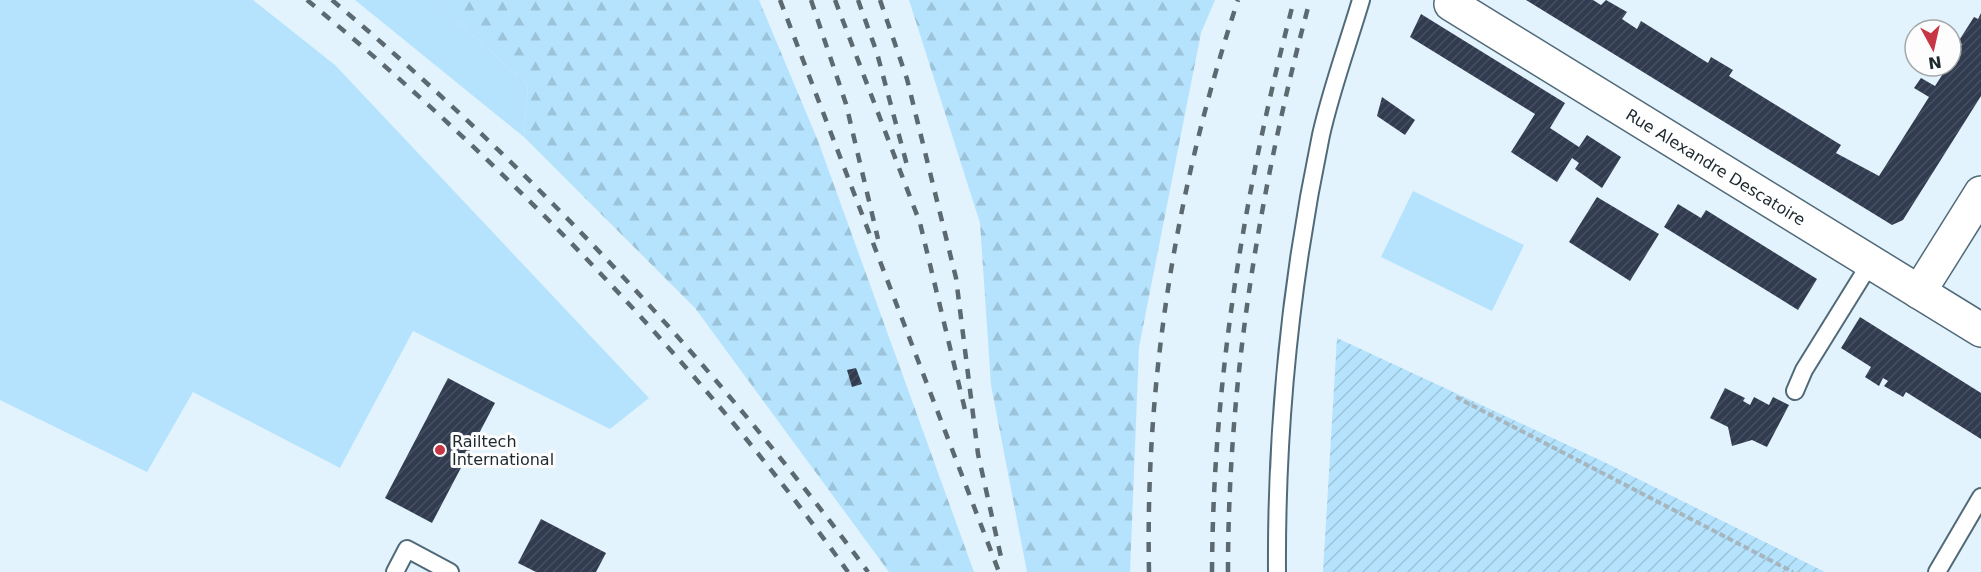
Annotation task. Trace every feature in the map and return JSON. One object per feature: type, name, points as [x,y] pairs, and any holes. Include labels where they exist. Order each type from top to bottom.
[{"type":"street","name":"Rue Alexandre Descatoire","points":[[1452,2],[1981,330]]},
{"type":"street","points":[[1919,292],[1981,194]]},
{"type":"lane","points":[[1277,572],[1276,484],[1291,309],[1322,133],[1361,0]]},
{"type":"lane","points":[[1795,391],[1804,370],[1870,262]]},
{"type":"lane","points":[[1937,572],[1981,497]]},
{"type":"lane","points":[[395,572],[407,549],[450,572]]},
{"type":"path","points":[[1456,397],[1792,572]]},
{"type":"green space","points":[[0,0],[253,0],[335,65],[649,398],[610,429],[413,331],[340,468],[193,392],[147,472],[0,400]]},
{"type":"green space","points":[[355,0],[434,0],[528,85],[524,137]]},
{"type":"green space","points":[[434,0],[759,0],[818,141],[974,572],[889,572],[695,308],[524,137],[528,85]]},
{"type":"green space","points":[[909,0],[1215,0],[1201,33],[1139,347],[1130,572],[1027,572],[991,385],[980,223]]},
{"type":"green space","points":[[1413,191],[1524,245],[1492,311],[1381,257]]},
{"type":"green space","points":[[1337,338],[1602,461],[1825,572],[1323,572]]},
{"type":"building","points":[[1526,0],[1593,0],[1601,5],[1606,0],[1627,12],[1622,19],[1637,29],[1641,21],[1708,63],[1711,57],[1733,70],[1729,76],[1841,145],[1836,153],[1879,176],[1929,97],[1914,88],[1921,78],[1935,86],[1940,78],[1963,78],[1963,34],[1974,17],[1978,19],[1981,13],[1981,96],[1903,220],[1892,225]]},
{"type":"building","points":[[1421,14],[1565,103],[1550,128],[1579,147],[1587,135],[1621,157],[1602,188],[1575,169],[1579,163],[1572,158],[1557,182],[1511,152],[1535,114],[1410,37]]},
{"type":"building","points":[[1382,97],[1415,120],[1405,135],[1377,116]]},
{"type":"building","points":[[1597,197],[1659,234],[1630,281],[1569,242]]},
{"type":"building","points":[[1678,204],[1701,218],[1706,210],[1817,279],[1798,310],[1664,227]]},
{"type":"building","points":[[1860,317],[1981,393],[1981,439],[1906,392],[1903,397],[1884,386],[1888,381],[1883,378],[1879,386],[1865,377],[1871,367],[1841,348]]},
{"type":"building","points":[[856,368],[862,384],[852,387],[847,370]]},
{"type":"building","name":"Railtech International","points":[[448,378],[495,403],[432,523],[385,498]]},
{"type":"building","points":[[1725,388],[1745,398],[1743,401],[1750,405],[1754,397],[1769,405],[1773,397],[1789,405],[1767,447],[1752,440],[1732,446],[1728,427],[1710,418]]},
{"type":"building","points":[[541,519],[606,553],[596,572],[536,572],[518,563]]},
{"type":"railway","points":[[307,0],[454,129],[596,269],[728,417],[790,494],[848,572]]},
{"type":"railway","points":[[332,0],[478,131],[617,270],[747,417],[868,572]]},
{"type":"railway","points":[[780,0],[999,572]]},
{"type":"railway","points":[[811,0],[846,104],[878,239]]},
{"type":"railway","points":[[835,0],[920,223],[966,414]]},
{"type":"railway","points":[[858,0],[877,53],[908,169]]},
{"type":"railway","points":[[880,0],[907,79],[956,278],[978,454],[1001,557]]},
{"type":"railway","points":[[1149,572],[1149,499],[1153,426],[1159,354],[1169,282],[1198,140],[1216,69],[1238,0]]},
{"type":"railway","points":[[1212,572],[1218,427],[1235,283],[1261,141],[1294,0]]},
{"type":"railway","points":[[1228,572],[1229,500],[1234,427],[1250,283],[1276,141],[1310,0]]},
{"type":"place","name":"Railtech International","points":[[440,450]]}]
